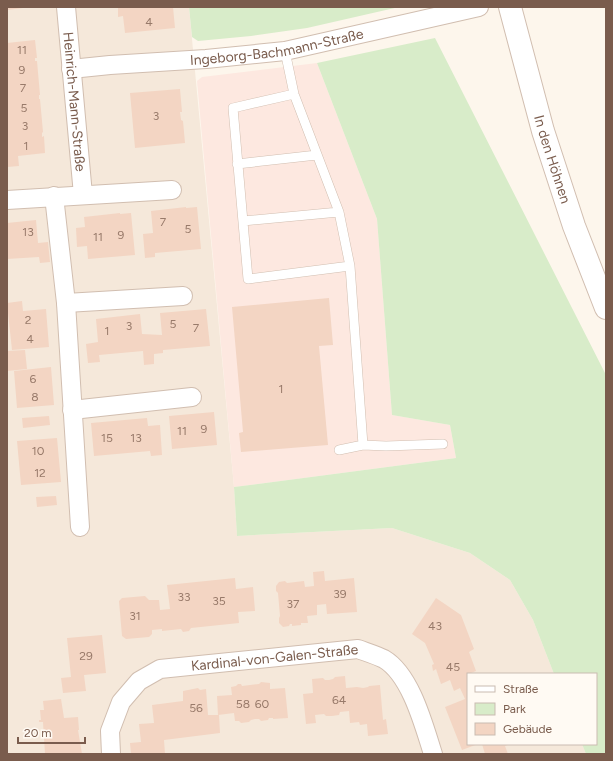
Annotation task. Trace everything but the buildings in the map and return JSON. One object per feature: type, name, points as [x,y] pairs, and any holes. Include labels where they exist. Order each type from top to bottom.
[{"type":"street","name":"Heinrich-Mann-Straße","points":[[66,7],[83,195]]},
{"type":"street","name":"Ingeborg-Bachmann-Straße","points":[[71,69],[206,59],[286,51],[479,7]]},
{"type":"street","name":"In den Höhnen","points":[[510,7],[543,131],[574,226],[606,308]]},
{"type":"street","points":[[7,200],[172,190]]},
{"type":"street","points":[[54,196],[66,303],[80,527]]},
{"type":"street","points":[[66,303],[183,296]]},
{"type":"street","points":[[72,410],[192,397]]},
{"type":"street","name":"Kardinal-von-Galen-Straße","points":[[111,754],[110,731],[122,702],[139,680],[160,669],[358,649],[384,660],[399,672],[418,706],[433,754]]},
{"type":"lane","points":[[286,51],[294,94],[339,212],[350,266],[363,445]]},
{"type":"lane","points":[[294,94],[233,108],[248,279],[350,266]]},
{"type":"lane","points":[[237,164],[316,155]]},
{"type":"lane","points":[[243,221],[339,212]]},
{"type":"lane","points":[[339,450],[363,445],[386,446],[443,444]]},
{"type":"shaded area","points":[[7,7],[189,7],[234,487],[237,536],[392,528],[470,553],[510,580],[533,620],[554,673],[467,673],[467,745],[582,745],[586,754],[7,754]]},
{"type":"shaded area","points":[[317,63],[377,219],[392,415],[450,425],[456,458],[234,487],[197,81],[202,77]]},
{"type":"green space","points":[[189,7],[399,7],[307,28],[251,36],[198,41],[192,37]]},
{"type":"green space","points":[[435,38],[606,375],[606,754],[586,754],[582,745],[597,745],[597,673],[554,673],[533,620],[510,580],[470,553],[392,528],[237,536],[234,487],[456,458],[450,425],[392,415],[377,219],[317,63]]}]
